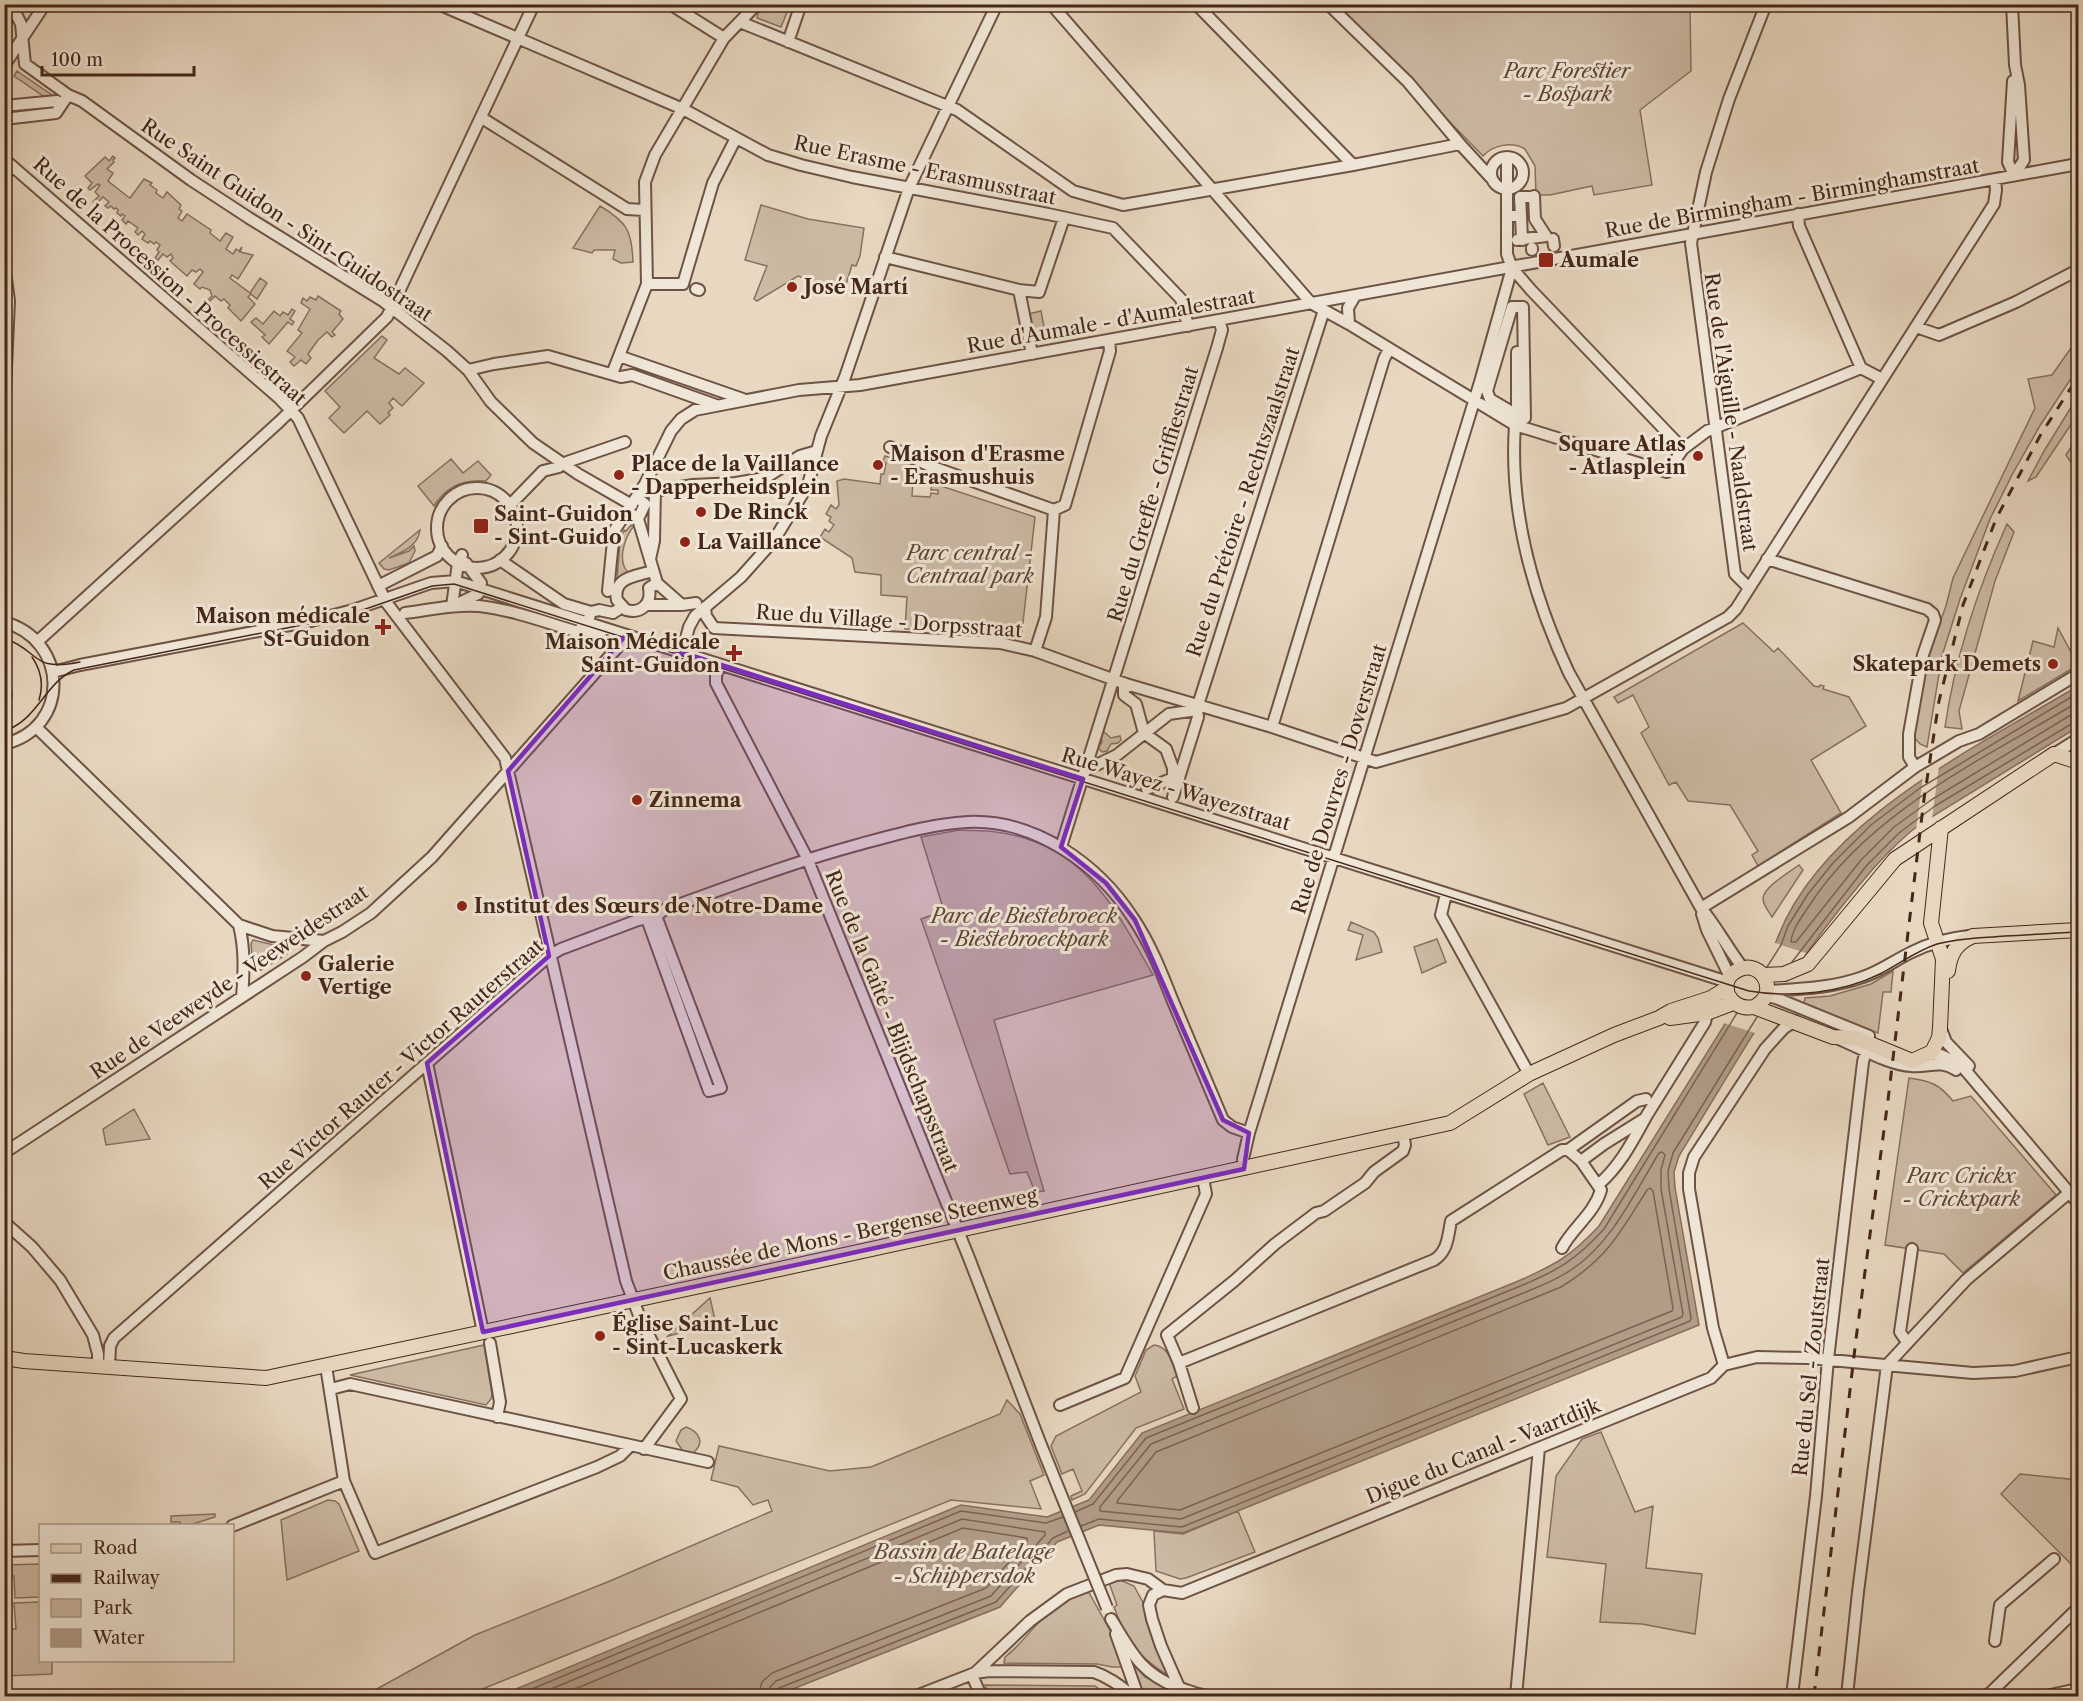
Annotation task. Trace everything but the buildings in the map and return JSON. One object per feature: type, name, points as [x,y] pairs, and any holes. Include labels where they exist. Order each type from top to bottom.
[{"type":"main road","points":[[1753,970],[1766,980],[1773,994],[1759,1005],[1743,1008],[1730,990],[1734,973],[1753,970],[1784,974],[1802,967],[1895,859],[2054,754],[2079,762]]},
{"type":"main road","points":[[1754,1007],[1833,1037],[1856,1038],[1869,1047],[1912,1061],[1930,1054],[1936,1046],[1940,1028],[1942,959],[1931,923],[1941,828]]},
{"type":"main road","points":[[1942,983],[1947,977],[1952,952],[1959,944],[1973,936],[2079,930]]},
{"type":"main road","name":"Chaussée de Mons - Bergense Steenweg","points":[[1659,1018],[1707,1013],[1730,990]]},
{"type":"main road","name":"Chaussée de Mons - Bergense Steenweg","points":[[4,1358],[103,1367],[266,1377],[486,1337],[633,1300],[1450,1123],[1529,1074],[1671,1011],[1730,990]]},
{"type":"main road","name":"Chaussée de Mons - Bergense Steenweg","points":[[4,1364],[24,1361]]},
{"type":"street","name":"Rue Saint Guidon - Sint-Guidostraat","points":[[11,4],[21,24],[25,64],[68,95],[82,101],[191,180],[383,301],[468,370],[491,402],[533,443],[578,474],[640,507]]},
{"type":"street","points":[[4,66],[45,4]]},
{"type":"street","name":"Rue Erasme - Erasmusstraat","points":[[438,4],[683,109],[768,155],[852,177],[1113,228],[1181,299],[1188,326]]},
{"type":"street","points":[[38,641],[292,411],[387,317],[534,4]]},
{"type":"street","points":[[669,4],[724,38]]},
{"type":"street","points":[[612,374],[647,284],[645,182],[655,155],[724,38],[757,4]]},
{"type":"street","points":[[788,42],[801,4]]},
{"type":"street","points":[[53,672],[311,621],[385,600],[431,583],[454,584],[588,622],[682,653],[689,627],[701,605],[741,577],[774,540],[808,485],[817,451],[909,188],[998,4]]},
{"type":"street","points":[[1051,4],[1311,303],[1474,401],[1516,420],[1667,472],[1683,449],[1698,436],[1861,368]]},
{"type":"street","points":[[1196,4],[1353,165]]},
{"type":"street","points":[[1328,4],[1408,82],[1460,144],[1492,179],[1501,188],[1514,187],[1519,182],[1522,176],[1519,163],[1514,159],[1502,158],[1492,166],[1492,179]]},
{"type":"street","name":"Rue de l'Aiguille - Naaldstraat","points":[[1749,588],[1735,574],[1691,243],[1706,172],[1729,99],[1766,4]]},
{"type":"street","points":[[2012,4],[2015,65],[2008,162],[2014,176]]},
{"type":"street","points":[[740,22],[957,110],[1073,191],[1123,205],[1460,144]]},
{"type":"street","points":[[7,122],[56,113],[68,95]]},
{"type":"street","points":[[4,105],[57,102]]},
{"type":"street","points":[[482,118],[627,209],[644,210]]},
{"type":"street","points":[[647,284],[683,284],[713,183],[736,138]]},
{"type":"street","points":[[4,176],[8,162]]},
{"type":"street","name":"Rue de la Procession - Processiestraat","points":[[8,162],[271,390],[298,418],[385,600],[505,758],[626,1281],[681,1399],[644,1449]]},
{"type":"street","name":"Rue de Birmingham - Birminghamstraat","points":[[1512,268],[2079,164]]},
{"type":"street","name":"Rue du Village - Dorpsstraat","points":[[701,605],[714,628],[1000,643],[1035,651],[1115,679],[1272,727],[1376,762],[1554,712],[1583,699],[1728,617],[1736,609],[1994,204],[1995,179]]},
{"type":"street","points":[[1507,189],[1507,258],[1512,268],[1683,449]]},
{"type":"street","points":[[1530,196],[1534,219],[1546,236],[1528,243],[1521,217],[1520,197],[1530,196]]},
{"type":"street","points":[[1798,214],[1799,226],[1861,368],[1882,379]]},
{"type":"street","points":[[1507,216],[1534,219],[1552,239]]},
{"type":"street","points":[[885,257],[1019,290],[1039,292],[1064,218]]},
{"type":"street","points":[[4,264],[9,302],[4,413]]},
{"type":"street","name":"Rue d'Aumale - d'Aumalestraat","points":[[717,405],[819,387],[841,387],[1512,268]]},
{"type":"street","name":"Rue de Douvres - Doverstraat","points":[[1244,1169],[1243,1159],[1250,1133],[1474,401],[1512,268]]},
{"type":"street","points":[[1916,327],[1939,335],[2016,302],[2074,272]]},
{"type":"street","points":[[1019,290],[1032,354]]},
{"type":"street","points":[[1349,324],[1348,308],[1355,296]]},
{"type":"street","points":[[1512,307],[1523,307],[1525,418],[1516,420],[1492,399],[1487,391],[1512,307]]},
{"type":"street","points":[[1518,307],[1516,490],[1528,563],[1552,637],[1583,699],[1701,908],[1711,920],[1728,950],[1753,970]]},
{"type":"street","name":"Rue du Prétoire - Rechtszaalstraat","points":[[1198,705],[1324,310]]},
{"type":"street","name":"Rue du Greffe - Griffiestraat","points":[[1061,847],[1079,796],[1217,348],[1222,330],[1220,320]]},
{"type":"street","points":[[890,447],[930,466],[1054,510],[1065,505],[1110,351],[1109,340]]},
{"type":"street","points":[[1272,727],[1384,359],[1389,349]]},
{"type":"street","points":[[468,370],[548,356],[612,374],[632,375],[717,405]]},
{"type":"street","points":[[619,356],[746,400]]},
{"type":"street","points":[[1492,399],[1517,400]]},
{"type":"street","points":[[608,591],[614,531],[640,507],[671,431],[681,419],[699,409],[717,405]]},
{"type":"street","points":[[510,505],[543,471],[626,441]]},
{"type":"street","points":[[650,486],[662,490],[765,478],[800,456],[817,451]]},
{"type":"street","points":[[650,486],[640,507],[653,571],[657,583],[682,606]]},
{"type":"street","points":[[463,565],[485,567],[500,560],[513,545],[517,532],[516,518],[510,505],[498,494],[484,488],[460,491],[447,501],[439,515],[437,531],[442,546],[451,558],[463,565],[481,583]]},
{"type":"street","points":[[640,507],[654,541],[650,559]]},
{"type":"street","points":[[1035,651],[1046,617],[1054,510]]},
{"type":"street","points":[[378,586],[437,556],[442,546]]},
{"type":"street","points":[[1767,559],[1927,609],[1934,614],[1935,620],[1923,655],[1909,734],[1909,757],[1915,767]]},
{"type":"street","points":[[500,560],[558,609],[588,622],[601,636]]},
{"type":"street","points":[[452,606],[454,584],[463,565]]},
{"type":"street","points":[[653,571],[627,578],[620,583],[615,596],[622,607],[634,611],[646,605],[701,605]]},
{"type":"street","points":[[646,605],[650,597],[649,588],[657,583]]},
{"type":"street","points":[[452,606],[478,594],[454,584]]},
{"type":"street","points":[[405,613],[452,606],[477,606],[508,611],[578,632],[599,610],[613,613],[622,607]]},
{"type":"street","points":[[558,609],[588,622]]},
{"type":"street","points":[[4,621],[26,630],[38,641],[47,655],[53,672],[54,690],[51,703],[36,727],[24,736],[4,744]]},
{"type":"street","name":"Rue de Veeweyde - Veeweidestraat","points":[[4,1153],[324,941],[371,913],[423,865],[602,665],[626,635]]},
{"type":"street","name":"Rue Wayez - Wayezstraat","points":[[682,653],[1085,774],[1730,990]]},
{"type":"street","name":"Rue de la Gaîté - Blijdschapsstraat","points":[[719,665],[716,682],[807,858],[1109,1614]]},
{"type":"street","points":[[1701,908],[1849,817],[1915,767],[1959,741],[1979,734],[2079,674]]},
{"type":"street","points":[[4,681],[6,696]]},
{"type":"street","points":[[1085,774],[1117,755],[1144,733],[1169,714],[1184,708],[1197,710],[1198,717],[1173,797],[1173,768],[1166,749],[1144,733],[1136,704],[1124,695],[1124,687]]},
{"type":"street","points":[[36,727],[239,926],[272,936],[324,941]]},
{"type":"street","points":[[2054,754],[2077,741],[2079,755]]},
{"type":"street","points":[[1147,789],[1173,778]]},
{"type":"street","name":"Rue Victor Rauter - Victor Rauterstraat","points":[[103,1367],[114,1338],[549,956],[561,949],[807,858],[921,828],[968,822],[1007,826],[1061,847],[1106,883],[1135,920],[1152,951],[1223,1120],[1232,1127],[1250,1133]]},
{"type":"street","points":[[1446,894],[1441,915],[1529,1074]]},
{"type":"street","points":[[1701,908],[1730,990]]},
{"type":"street","points":[[651,917],[721,1088],[709,1091],[651,917]]},
{"type":"street","points":[[239,926],[243,941],[242,997]]},
{"type":"street","points":[[1773,994],[1830,986],[1863,978],[1912,951],[1937,942],[1973,936]]},
{"type":"street","points":[[1773,994],[1911,1053],[1941,1055],[1961,1065],[2079,1203]]},
{"type":"street","points":[[1599,1184],[1612,1172],[1640,1129],[1704,1022],[1707,1013]]},
{"type":"street","points":[[1795,1022],[1784,1028],[1765,1049],[1694,1157],[1689,1173],[1689,1189],[1713,1328],[1724,1365],[1757,1357],[1828,1359],[1973,1373],[2015,1371],[2079,1357]]},
{"type":"street","points":[[1940,1028],[1946,1042],[1971,1069],[1975,1080]]},
{"type":"street","points":[[1869,1047],[1909,1066],[1921,1067],[1937,1063],[1949,1065],[1975,1080]]},
{"type":"street","name":"Rue du Sel - Zoutstraat","points":[[1792,1696],[1816,1496],[1828,1359],[1869,1047]]},
{"type":"street","points":[[427,1062],[500,1402],[497,1418]]},
{"type":"street","points":[[1568,1150],[1637,1101],[1646,1099]]},
{"type":"street","points":[[1581,1161],[1645,1119]]},
{"type":"street","points":[[1167,1335],[1275,1244],[1316,1213],[1324,1211],[1365,1183],[1374,1172],[1403,1151],[1405,1145],[1403,1134]]},
{"type":"street","points":[[1179,1363],[1434,1260],[1442,1255],[1446,1246],[1451,1221],[1562,1149],[1568,1150],[1581,1161],[1601,1190],[1599,1199],[1562,1248]]},
{"type":"street","points":[[1060,1405],[1125,1378],[1206,1194],[1203,1178]]},
{"type":"street","points":[[1847,1696],[1887,1365],[1966,1280],[2070,1192]]},
{"type":"street","points":[[4,1222],[32,1247],[60,1280],[93,1335],[103,1367]]},
{"type":"street","points":[[1907,1342],[1900,1332],[1912,1249]]},
{"type":"street","points":[[1146,1330],[1167,1335]]},
{"type":"street","points":[[1167,1335],[1179,1363],[1193,1408]]},
{"type":"street","points":[[326,1365],[344,1481],[375,1553],[597,1467],[620,1456],[630,1446]]},
{"type":"street","name":"Digue du Canal - Vaartdijk","points":[[916,1696],[973,1674],[1030,1621],[1067,1593],[1116,1575],[1127,1574],[1148,1579],[1163,1590],[1182,1593],[1703,1382],[1711,1378],[1724,1365]]},
{"type":"street","points":[[331,1389],[350,1384],[497,1418],[708,1462]]},
{"type":"street","points":[[1516,1696],[1539,1448]]},
{"type":"street","points":[[234,1525],[344,1481]]},
{"type":"street","points":[[4,1551],[39,1550]]},
{"type":"street","points":[[1995,1641],[2000,1605],[2054,1559]]},
{"type":"street","points":[[1163,1590],[1153,1595],[1149,1605],[1176,1692]]},
{"type":"street","points":[[1995,1694],[2079,1608]]},
{"type":"street","points":[[1109,1614],[1136,1659],[1151,1674],[1176,1692],[1208,1696]]},
{"type":"street","points":[[1109,1614],[1138,1696]]},
{"type":"street","points":[[981,1696],[973,1674],[989,1671],[1094,1672],[1116,1682],[1133,1696]]},
{"type":"street","points":[[2046,1696],[2079,1689]]},
{"type":"highlighted area","points":[[626,635],[1083,779],[1061,847],[1106,883],[1135,920],[1223,1120],[1249,1133],[1244,1169],[483,1332],[427,1063],[549,956],[508,771]]},
{"type":"green space","points":[[768,5],[790,5],[781,27],[757,18],[758,13]]},
{"type":"green space","name":"Parc Forestier - Bospark","points":[[1336,5],[1690,5],[1691,71],[1640,110],[1652,185],[1594,195],[1592,186],[1550,195],[1536,195],[1535,166],[1525,149],[1514,145],[1503,145],[1483,156]]},
{"type":"green space","points":[[17,71],[52,95],[49,100],[14,76]]},
{"type":"green space","points":[[113,156],[114,162],[107,169],[113,173],[108,181],[127,196],[130,198],[144,179],[152,183],[150,185],[163,198],[167,192],[181,205],[179,209],[182,211],[178,218],[182,221],[187,214],[211,230],[210,233],[220,241],[226,233],[233,237],[226,249],[233,254],[236,249],[239,251],[242,247],[240,252],[253,255],[238,279],[232,275],[230,278],[250,293],[260,278],[267,283],[257,299],[251,294],[248,297],[255,304],[241,321],[228,308],[230,305],[224,299],[221,301],[215,296],[209,302],[207,301],[212,296],[210,290],[202,287],[200,289],[194,284],[203,272],[200,269],[196,272],[192,270],[187,276],[170,261],[173,258],[171,254],[167,257],[163,254],[158,260],[155,258],[160,245],[150,241],[148,243],[142,239],[145,234],[142,231],[138,235],[135,232],[138,228],[128,221],[126,224],[122,220],[125,216],[117,213],[116,208],[105,206],[109,202],[103,197],[96,204],[93,202],[99,196],[95,192],[100,185],[90,190],[88,188],[92,183],[85,176],[105,157],[109,161]]},
{"type":"green space","points":[[761,205],[808,219],[864,228],[860,256],[856,266],[852,265],[844,291],[798,276],[757,301],[754,299],[767,266],[745,260]]},
{"type":"green space","points":[[600,206],[616,217],[626,228],[631,242],[633,262],[621,263],[613,259],[615,250],[594,250],[592,253],[573,248]]},
{"type":"green space","points":[[318,296],[341,311],[339,314],[343,319],[332,332],[335,335],[332,337],[327,332],[318,340],[308,354],[311,358],[306,364],[301,360],[294,366],[290,362],[295,357],[287,351],[302,333],[298,330],[310,309],[301,303],[303,298],[307,301],[310,297],[316,300]]},
{"type":"green space","points":[[292,309],[295,311],[290,319],[294,322],[292,325],[288,322],[269,344],[262,337],[265,335],[251,322],[256,318],[263,324],[274,311],[280,316],[283,312],[288,315]]},
{"type":"green space","points":[[1041,311],[1046,338],[1033,341],[1028,314]]},
{"type":"green space","points":[[382,336],[387,340],[374,358],[399,374],[405,368],[424,383],[402,406],[393,398],[389,403],[393,408],[388,413],[390,415],[380,424],[367,411],[344,433],[329,418],[340,407],[325,391]]},
{"type":"green space","points":[[2078,338],[2078,368],[2041,424],[2013,473],[1990,519],[1960,599],[1942,656],[1927,747],[1920,744],[1913,736],[1925,663],[1946,606],[1953,578],[2035,408],[2028,379],[2052,375]]},
{"type":"green space","points":[[2078,396],[2078,414],[2036,477],[2028,481],[2044,451]]},
{"type":"green space","points":[[2078,436],[2078,473],[2066,455]]},
{"type":"green space","name":"Parc central - Centraal park","points":[[885,456],[914,465],[912,496],[930,497],[931,493],[938,494],[938,490],[931,490],[932,483],[1035,517],[1022,631],[905,629],[907,597],[881,595],[881,575],[855,572],[852,558],[820,537],[825,529],[829,532],[834,525],[829,521],[831,517],[826,514],[831,505],[836,509],[839,505],[837,481],[844,479],[880,484],[886,463],[883,461]]},
{"type":"green space","points":[[451,459],[463,473],[478,461],[491,475],[486,481],[470,481],[456,485],[444,493],[434,506],[418,486]]},
{"type":"green space","points":[[2007,524],[2014,532],[1995,581],[1959,711],[1962,729],[1945,727],[1961,649],[1986,573]]},
{"type":"green space","points":[[631,525],[633,527],[624,545],[622,558],[630,574],[617,580],[620,541],[624,530],[626,531]]},
{"type":"green space","points":[[420,530],[413,544],[389,558],[409,551],[414,546],[415,551],[409,563],[389,570],[384,569],[379,563]]},
{"type":"green space","points":[[1743,623],[1774,652],[1778,648],[1814,686],[1824,686],[1823,689],[1849,697],[1866,726],[1811,760],[1841,813],[1758,866],[1752,855],[1758,851],[1730,805],[1688,801],[1676,782],[1669,785],[1641,733],[1649,727],[1633,695],[1618,703],[1614,697]]},
{"type":"green space","name":"Skatepark Demets","points":[[2058,628],[2078,665],[2018,701],[2033,641],[2054,647]]},
{"type":"green space","points":[[1104,732],[1111,738],[1120,736],[1121,740],[1111,744],[1107,751],[1102,752],[1098,748]]},
{"type":"green space","name":"Parc de Biestebroeck - Biestebroeckpark","points":[[959,830],[991,831],[1026,838],[1052,849],[1074,864],[1109,902],[1153,975],[994,1020],[1044,1191],[1035,1192],[1027,1172],[1010,1174],[921,919],[944,911],[921,837]]},
{"type":"green space","points":[[1799,865],[1803,870],[1772,917],[1764,904],[1764,895],[1772,885]]},
{"type":"green space","points":[[1351,922],[1374,932],[1382,952],[1356,960],[1363,935],[1348,930]]},
{"type":"green space","points":[[1437,939],[1446,962],[1422,973],[1414,947]]},
{"type":"green space","points":[[253,940],[287,948],[287,954],[261,970],[255,970],[251,944]]},
{"type":"green space","points":[[1893,971],[1891,992],[1883,992],[1878,1033],[1804,1004],[1805,998],[1830,996],[1871,984]]},
{"type":"green space","name":"Parc Crickx - Crickxpark","points":[[1909,1078],[1934,1084],[1953,1101],[1971,1096],[2056,1195],[1963,1273],[1944,1254],[1885,1245]]},
{"type":"green space","points":[[1543,1083],[1570,1137],[1548,1145],[1524,1094]]},
{"type":"green space","points":[[134,1109],[150,1139],[106,1145],[103,1129]]},
{"type":"green space","points":[[710,1298],[716,1324],[668,1336],[669,1335]]},
{"type":"green space","points":[[484,1345],[492,1394],[486,1405],[350,1375]]},
{"type":"green space","points":[[1154,1345],[1159,1346],[1169,1356],[1177,1376],[1172,1379],[1184,1409],[1136,1428],[1085,1494],[1072,1500],[1071,1496],[1082,1491],[1073,1469],[1062,1474],[1051,1446],[1056,1436],[1141,1392],[1135,1376],[1146,1350]]},
{"type":"green space","points":[[1007,1400],[1020,1414],[1044,1475],[1030,1481],[1041,1509],[951,1500],[465,1696],[364,1696],[475,1635],[610,1581],[772,1511],[768,1500],[753,1505],[738,1487],[711,1480],[719,1446],[830,1471],[871,1467],[1000,1414]]},
{"type":"green space","points":[[686,1427],[695,1432],[699,1438],[699,1445],[693,1453],[683,1451],[676,1441],[681,1430]]},
{"type":"green space","points":[[1601,1432],[1635,1512],[1653,1506],[1646,1568],[1702,1574],[1695,1634],[1642,1624],[1600,1622],[1606,1564],[1547,1557],[1556,1476],[1582,1439]]},
{"type":"green space","points":[[2020,1474],[2078,1480],[2078,1571],[2001,1494]]},
{"type":"green space","points":[[328,1500],[339,1504],[359,1551],[287,1580],[281,1520]]},
{"type":"green space","points":[[1238,1511],[1255,1552],[1186,1578],[1180,1579],[1156,1571],[1154,1531],[1183,1534]]},
{"type":"green space","points":[[215,1514],[215,1517],[193,1524],[171,1522],[171,1516]]},
{"type":"green space","points":[[39,1564],[39,1597],[15,1598],[14,1576],[5,1576],[5,1565]]},
{"type":"green space","points":[[1118,1579],[1134,1586],[1146,1608],[1168,1672],[1167,1675],[1140,1654],[1123,1629],[1114,1607],[1117,1605],[1108,1580]]},
{"type":"green space","points":[[1087,1589],[1118,1645],[1122,1667],[1097,1664],[1004,1663],[1005,1657],[1049,1612],[1075,1594]]},
{"type":"green space","points":[[39,1602],[39,1662],[52,1662],[52,1674],[5,1676],[5,1629],[16,1629],[14,1603]]},
{"type":"green space","points":[[1131,1662],[1145,1677],[1169,1690],[1167,1695],[1143,1696]]},
{"type":"green space","points":[[985,1685],[1095,1686],[1109,1696],[990,1696]]},
{"type":"green space","points":[[308,1691],[311,1696],[168,1696]]},
{"type":"water","name":"Bassin de Batelage - Schippersdok","points":[[2078,686],[2078,727],[1920,824],[1897,844],[1867,876],[1795,969],[1679,1156],[1674,1172],[1675,1188],[1699,1325],[1183,1533],[1099,1525],[1057,1542],[1000,1607],[775,1696],[499,1696],[961,1505],[1047,1517],[1089,1500],[1142,1433],[1516,1282],[1561,1259],[1599,1226],[1776,942],[1797,899],[1827,860],[1863,825],[1904,792],[1993,735]]},
{"type":"pier","points":[[1939,766],[1932,819],[1916,830],[1923,776]]},
{"type":"pier","points":[[1772,942],[1806,953],[1755,1033],[1721,1022]]},
{"type":"tram line","points":[[4,731],[25,719],[55,684],[74,670],[312,623],[354,613],[432,586],[454,584],[1749,991],[1799,994],[1833,990],[1880,974],[1929,947],[1954,940],[2078,932]]},
{"type":"tram line","points":[[4,638],[16,643],[44,662],[52,664],[80,662]]},
{"type":"tram line","points":[[32,657],[41,677],[39,700]]},
{"type":"railway","points":[[1814,1696],[1856,1339],[1888,1100],[1924,799],[1939,701],[1963,605],[1996,519],[2041,434],[2078,377]]},
{"type":"place","name":"Aumale","points":[[1546,260]]},
{"type":"place","name":"José Martí","points":[[792,287]]},
{"type":"place","name":"Square Atlas - Atlasplein","points":[[1698,456]]},
{"type":"place","name":"Maison d'Erasme - Erasmushuis","points":[[878,465]]},
{"type":"place","name":"Place de la Vaillance - Dapperheidsplein","points":[[619,475]]},
{"type":"place","name":"De Rinck","points":[[701,512]]},
{"type":"place","name":"Saint-Guidon - Sint-Guido","points":[[481,526]]},
{"type":"place","name":"La Vaillance","points":[[685,542]]},
{"type":"place","name":"Maison médicale St-Guidon","points":[[383,627]]},
{"type":"place","name":"Maison Médicale Saint-Guidon","points":[[734,653]]},
{"type":"place","name":"Skatepark Demets","points":[[2053,664]]},
{"type":"place","name":"Zinnema","points":[[637,800]]},
{"type":"place","name":"Institut des Sœurs de Notre-Dame","points":[[462,906]]},
{"type":"place","name":"Galerie Vertige","points":[[306,976]]},
{"type":"place","name":"Église Saint-Luc - Sint-Lucaskerk","points":[[600,1336]]}]
